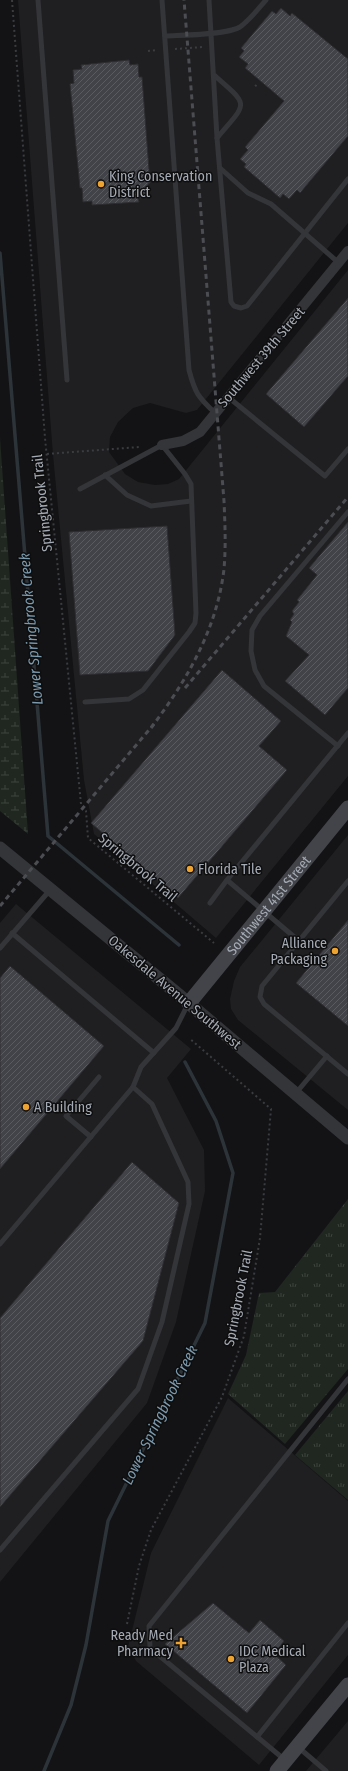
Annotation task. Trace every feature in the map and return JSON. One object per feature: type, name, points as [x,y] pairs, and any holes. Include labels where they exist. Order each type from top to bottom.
[{"type":"main road","name":"Southwest 41st Street","points":[[189,1003],[348,808]]},
{"type":"main road","points":[[282,1766],[348,1685]]},
{"type":"street","name":"Southwest 39th Street","points":[[162,445],[183,441],[200,432],[348,252]]},
{"type":"street","name":"Oakesdale Avenue Southwest","points":[[0,848],[189,1003],[348,1138]]},
{"type":"lane","points":[[38,0],[67,380]]},
{"type":"lane","points":[[162,0],[189,370],[193,387],[199,398],[215,413]]},
{"type":"lane","points":[[209,0],[217,138],[231,302],[234,306],[241,308],[247,306],[348,179]]},
{"type":"lane","points":[[165,36],[227,31],[238,28],[249,20],[266,0]]},
{"type":"lane","points":[[214,75],[237,95],[242,102],[240,110],[217,138]]},
{"type":"lane","points":[[220,168],[248,193],[271,204],[339,263]]},
{"type":"lane","points":[[228,397],[325,476],[348,449]]},
{"type":"lane","points":[[80,489],[162,445],[186,474],[191,484],[192,501],[195,623],[143,690],[129,699],[86,702]]},
{"type":"lane","points":[[105,475],[127,495],[151,506],[192,501]]},
{"type":"lane","points":[[338,746],[264,686],[255,670],[251,651],[252,630],[260,616],[348,512]]},
{"type":"lane","points":[[210,903],[227,880],[348,733]]},
{"type":"lane","points":[[227,880],[299,941]]},
{"type":"lane","points":[[348,881],[262,986],[260,997],[264,1004],[348,1074]]},
{"type":"lane","points":[[0,948],[50,889]]},
{"type":"lane","points":[[12,934],[154,1053]]},
{"type":"lane","points":[[0,1244],[133,1087],[141,1067],[176,1028],[189,1003]]},
{"type":"lane","points":[[296,1094],[327,1056]]},
{"type":"lane","points":[[91,1137],[66,1116],[99,1078]]},
{"type":"lane","points":[[0,1550],[138,1389],[162,1322],[189,1204],[188,1182],[152,1104],[133,1087]]},
{"type":"lane","points":[[282,1766],[257,1737],[150,1648],[149,1626],[348,1379]]},
{"type":"lane","points":[[257,1737],[348,1623]]},
{"type":"lane","points":[[297,1747],[326,1771]]},
{"type":"path","name":"Springbrook Trail","points":[[12,0],[47,454],[81,804],[86,811],[88,838],[214,944]]},
{"type":"path","points":[[175,49],[205,46]]},
{"type":"path","points":[[148,51],[160,50]]},
{"type":"path","points":[[255,85],[259,88]]},
{"type":"path","points":[[47,454],[162,445]]},
{"type":"path","name":"Springbrook Trail","points":[[127,1624],[139,1566],[151,1530],[222,1397],[244,1336],[260,1238],[271,1109],[189,1038]]},
{"type":"shaded area","points":[[18,0],[348,0],[348,223],[197,410],[186,413],[150,403],[133,408],[118,422],[110,437],[109,452],[125,474],[138,482],[155,485],[168,484],[179,479],[348,270],[348,776],[216,938],[94,834],[84,780],[53,455]]},
{"type":"shaded area","points":[[348,835],[348,1110],[238,1020],[231,1009],[230,999],[234,981],[240,967]]},
{"type":"shaded area","points":[[16,904],[191,1049],[167,1078],[204,1150],[205,1191],[176,1322],[147,1403],[0,1582],[0,923]]},
{"type":"shaded area","points":[[228,1398],[348,1501],[348,1655],[259,1765],[136,1661],[128,1647],[151,1553]]},
{"type":"shaded area","points":[[348,1721],[348,1771],[306,1771]]},
{"type":"green space","points":[[0,438],[28,834],[0,811]]},
{"type":"green space","points":[[348,1199],[348,1369],[285,1444],[228,1394],[246,1355],[259,1293],[275,1292]]},
{"type":"green space","points":[[348,1391],[348,1500],[295,1455]]},
{"type":"building","points":[[281,8],[290,16],[292,13],[348,59],[348,136],[300,193],[297,190],[289,199],[283,194],[280,198],[244,167],[246,164],[240,159],[248,150],[245,147],[284,101],[245,68],[248,64],[239,57],[244,51],[241,48],[272,11],[276,14]]},
{"type":"building","points":[[129,60],[130,65],[138,64],[139,77],[142,77],[150,183],[148,184],[148,197],[138,198],[139,202],[92,205],[92,201],[83,202],[82,188],[80,188],[70,84],[74,83],[73,70],[82,69],[81,65]]},
{"type":"building","points":[[348,298],[348,376],[304,427],[266,394]]},
{"type":"building","points":[[348,522],[348,688],[325,715],[285,681],[309,655],[286,636],[292,622],[290,620],[294,614],[292,611],[299,602],[297,600],[317,575],[309,568]]},
{"type":"building","points":[[167,526],[175,635],[148,671],[80,675],[69,532]]},
{"type":"building","points":[[222,670],[281,721],[259,746],[287,770],[178,898],[91,823]]},
{"type":"building","name":"Alliance Packaging","points":[[348,920],[348,1026],[296,983]]},
{"type":"building","name":"A Building","points":[[10,966],[104,1046],[0,1169],[0,978]]},
{"type":"building","points":[[132,1162],[179,1203],[143,1341],[0,1507],[0,1318]]},
{"type":"building","name":"IDC Medical Plaza","points":[[213,1603],[249,1633],[260,1620],[284,1641],[274,1654],[286,1665],[247,1713],[165,1644]]},
{"type":"waterway","name":"Lower Springbrook Creek","points":[[0,253],[48,836],[179,945]]},
{"type":"waterway","name":"Lower Springbrook Creek","points":[[44,1771],[71,1705],[86,1645],[108,1521],[205,1323],[233,1173],[216,1121],[185,1062]]},
{"type":"railway","points":[[151,728],[177,691],[207,633],[215,612],[225,560],[224,501],[184,0]]},
{"type":"railway","points":[[185,688],[348,497]]},
{"type":"railway","points":[[0,906],[154,724]]},
{"type":"place","name":"King Conservation District","points":[[101,184]]},
{"type":"place","name":"Florida Tile","points":[[190,869]]},
{"type":"place","name":"Alliance Packaging","points":[[335,951]]},
{"type":"place","name":"A Building","points":[[26,1107]]},
{"type":"place","name":"Ready Med Pharmacy","points":[[181,1643]]},
{"type":"place","name":"IDC Medical Plaza","points":[[231,1659]]}]
